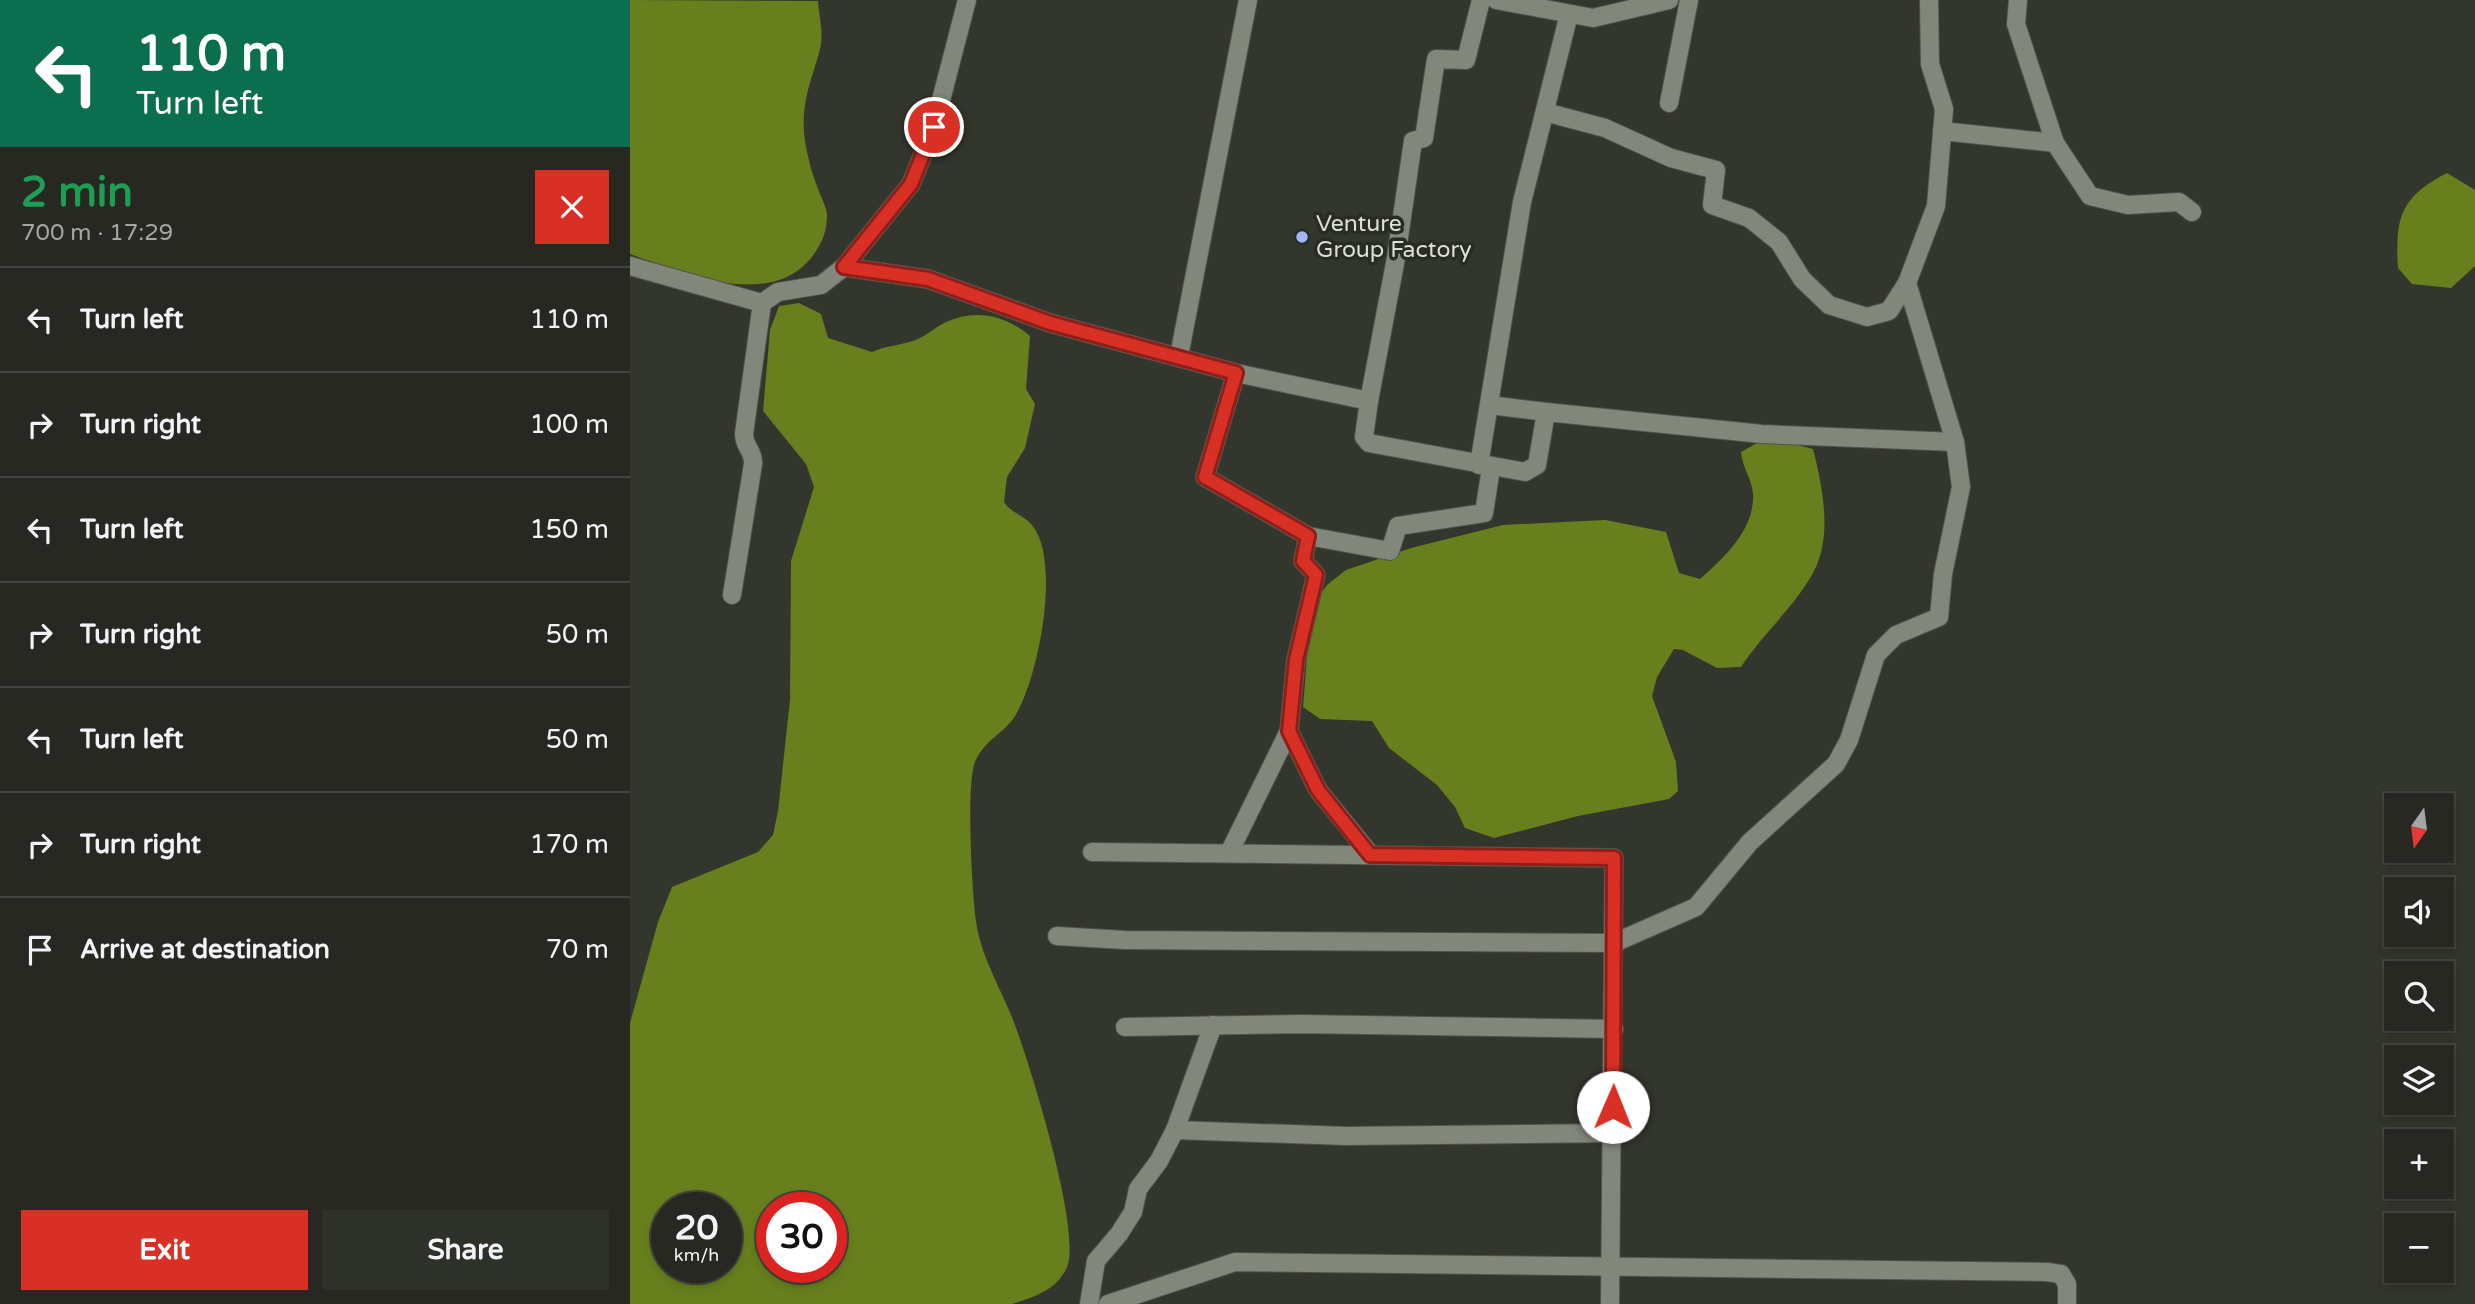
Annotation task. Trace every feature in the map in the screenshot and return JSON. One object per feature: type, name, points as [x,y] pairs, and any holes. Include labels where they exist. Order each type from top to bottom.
[{"type":"street","points":[[732,595],[753,464],[744,434],[762,303],[778,292],[821,285],[844,267],[899,202],[919,171],[949,73],[967,0]]},
{"type":"street","points":[[1179,356],[1248,0]]},
{"type":"street","points":[[1481,0],[1466,61],[1436,59],[1423,138],[1413,141],[1396,257],[1364,437],[1369,443],[1485,466],[1532,470],[1537,465],[1546,412]]},
{"type":"street","points":[[1496,0],[1593,18],[1669,0]]},
{"type":"street","points":[[1669,103],[1689,0]]},
{"type":"street","points":[[1545,112],[1605,128],[1671,158],[1716,170],[1712,205],[1749,218],[1779,242],[1802,279],[1829,305],[1867,317],[1889,310],[1907,283],[1936,206],[1944,109],[1930,65],[1929,0]]},
{"type":"street","points":[[2018,0],[2016,24],[2054,143],[2090,196],[2127,205],[2179,202],[2192,212]]},
{"type":"street","points":[[1236,373],[1205,477],[1308,536],[1390,551],[1398,526],[1484,513],[1489,405],[1522,202],[1569,14]]},
{"type":"street","points":[[1942,131],[2054,143]]},
{"type":"street","points":[[630,266],[762,303]]},
{"type":"street","points":[[844,267],[928,279],[1050,323],[1236,373],[1369,401]]},
{"type":"street","points":[[1057,936],[1125,940],[1614,943],[1696,907],[1744,849],[1836,764],[1849,740],[1876,655],[1896,635],[1939,617],[1943,574],[1961,487],[1955,442],[1907,283]]},
{"type":"street","points":[[1489,405],[1762,434],[1955,442]]},
{"type":"street","points":[[1230,853],[1289,731],[1296,660],[1316,575],[1303,561],[1308,536]]},
{"type":"street","points":[[1289,731],[1318,790],[1370,855]]},
{"type":"street","points":[[1092,852],[1614,858],[1610,1304]]},
{"type":"street","points":[[1125,1027],[1213,1025],[1614,1028]]},
{"type":"street","points":[[1089,1304],[1096,1261],[1133,1212],[1138,1189],[1160,1161],[1175,1130],[1213,1025]]},
{"type":"street","points":[[1175,1130],[1346,1136],[1613,1133]]},
{"type":"street","points":[[1108,1304],[1236,1262],[2047,1272],[2061,1274],[2067,1284],[2067,1304]]},
{"type":"shaded area","points":[[630,0],[818,1],[821,43],[806,99],[804,132],[809,161],[826,208],[827,220],[824,236],[814,254],[796,271],[775,281],[726,283],[701,278],[630,254]]},
{"type":"shaded area","points":[[2447,173],[2475,190],[2475,266],[2451,288],[2412,284],[2398,268],[2400,222],[2410,200],[2431,182]]},
{"type":"shaded area","points":[[799,303],[821,314],[828,338],[872,352],[918,339],[946,322],[969,315],[1001,319],[1030,336],[1026,389],[1035,404],[1025,448],[1007,477],[1004,502],[1032,525],[1041,542],[1046,593],[1043,622],[1031,679],[1022,702],[1013,719],[987,744],[975,762],[970,815],[972,864],[974,907],[979,935],[1032,1075],[1061,1185],[1070,1248],[1067,1267],[1057,1282],[1036,1295],[1012,1304],[630,1304],[630,1023],[658,922],[672,887],[758,852],[773,835],[778,811],[790,700],[791,561],[814,487],[806,464],[763,411],[770,330],[779,306]]},
{"type":"shaded area","points":[[1757,443],[1794,444],[1813,449],[1824,508],[1821,553],[1809,581],[1741,667],[1717,668],[1683,650],[1674,649],[1657,677],[1652,696],[1676,762],[1678,791],[1669,799],[1578,816],[1494,838],[1465,828],[1455,807],[1437,785],[1389,748],[1372,721],[1320,719],[1303,707],[1309,631],[1316,600],[1327,585],[1346,570],[1411,548],[1503,525],[1605,520],[1666,532],[1679,573],[1700,579],[1728,552],[1749,519],[1753,494],[1741,452]]},
{"type":"place","name":"Venture Group Factory","points":[[1302,237]]},
{"type":"route","points":[[934,127],[919,171],[911,184],[844,267],[888,271],[928,279],[1050,323],[1236,373],[1205,477],[1308,536],[1303,561],[1316,575],[1296,660],[1289,731],[1318,790],[1370,855],[1614,858],[1613,1107]]}]
